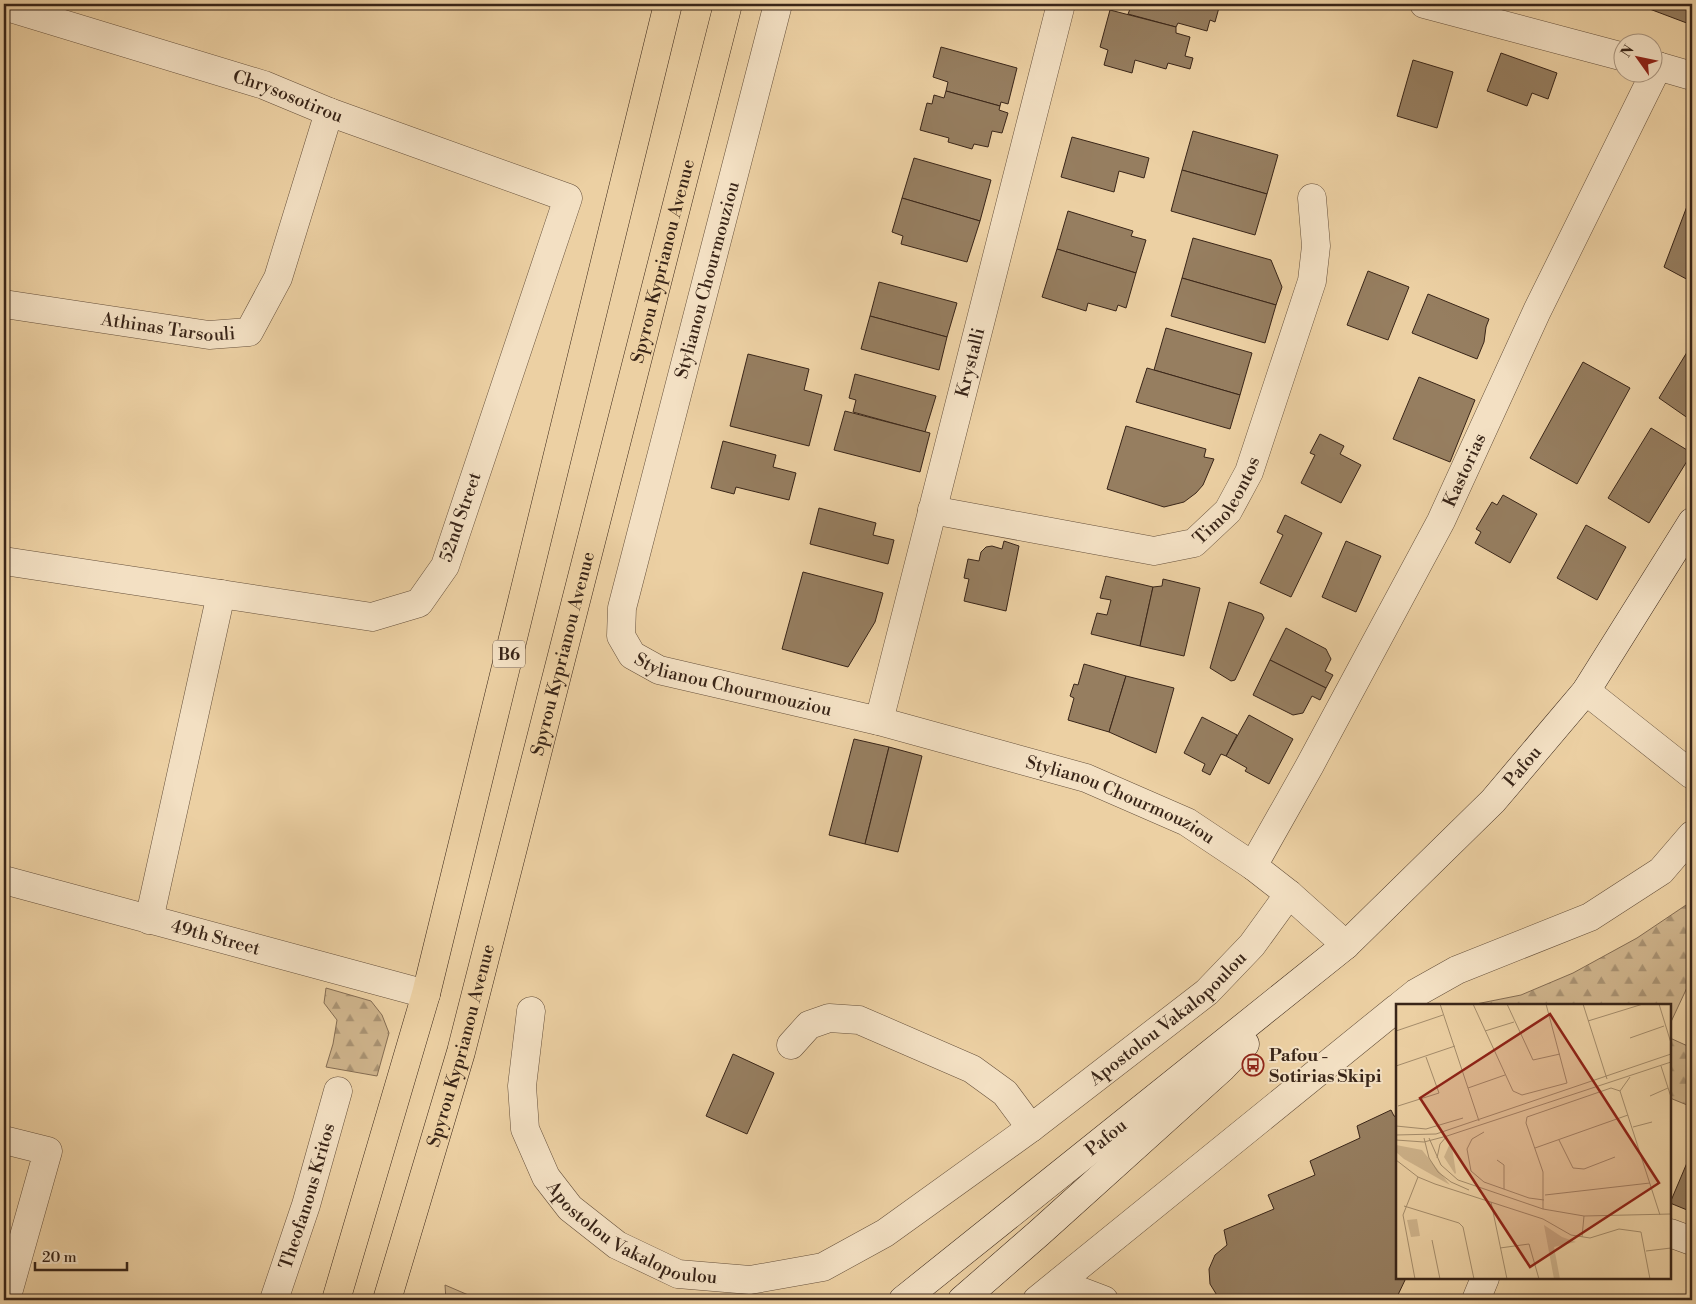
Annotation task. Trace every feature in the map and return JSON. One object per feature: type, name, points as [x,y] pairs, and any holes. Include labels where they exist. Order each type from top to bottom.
[{"type":"main road","name":"B6","points":[[336,1300],[426,994],[668,4]]},
{"type":"main road","name":"Spyrou Kyprianou Avenue","points":[[391,1296],[461,1052],[728,4]]},
{"type":"street","name":"Stylianou Chourmouziou","points":[[778,4],[622,608],[621,636],[632,655],[658,670],[879,721],[1086,778],[1187,822],[1253,866],[1289,894],[1346,944]]},
{"type":"street","name":"Krystalli","points":[[879,721],[1061,4]]},
{"type":"street","points":[[1424,4],[1614,54]]},
{"type":"street","name":"Chrysosotirou","points":[[4,6],[264,85],[329,112],[568,198]]},
{"type":"street","points":[[1664,68],[1692,76]]},
{"type":"street","name":"Kastorias","points":[[1253,866],[1310,765],[1441,520],[1537,311],[1648,82]]},
{"type":"street","name":"Athinas Tarsouli","points":[[4,304],[209,335],[249,332],[278,278],[329,112]]},
{"type":"street","name":"52nd Street","points":[[4,561],[372,617],[419,603],[445,566],[568,198]]},
{"type":"street","name":"Timoleontos","points":[[932,510],[1154,551],[1194,543],[1228,511],[1249,472],[1312,281],[1316,246],[1312,198]]},
{"type":"street","name":"Pafou","points":[[903,1300],[1346,944],[1493,801],[1586,691],[1692,522]]},
{"type":"street","points":[[148,920],[222,594]]},
{"type":"street","points":[[1586,691],[1692,775]]},
{"type":"street","points":[[1402,1004],[1416,993],[1457,970],[1590,917],[1661,871],[1692,835]]},
{"type":"street","name":"49th Street","points":[[4,880],[426,994]]},
{"type":"street","name":"Apostolou Vakalopoulou","points":[[531,1011],[522,1086],[525,1129],[546,1178],[570,1208],[617,1245],[678,1274],[750,1280],[822,1267],[885,1233],[1031,1128],[1207,992],[1252,945],[1289,894]]},
{"type":"street","name":"Pafou","points":[[962,1300],[1222,1068],[1309,975]]},
{"type":"street","points":[[1037,1300],[1396,1009]]},
{"type":"street","points":[[791,1045],[810,1025],[829,1018],[859,1020],[972,1069],[1005,1093],[1031,1128]]},
{"type":"street","name":"Theofanous Kritos","points":[[274,1300],[306,1206],[338,1092]]},
{"type":"street","points":[[4,1140],[48,1150],[6,1300]]},
{"type":"street","points":[[1671,1233],[1692,1241]]},
{"type":"street","points":[[1476,1300],[1485,1279]]},
{"type":"street","points":[[1059,1282],[1104,1300]]},
{"type":"green space","points":[[1692,901],[1692,977],[1671,1022],[1671,1004],[1476,1004],[1521,995],[1573,973],[1637,938]]},
{"type":"green space","points":[[326,988],[371,1001],[382,1015],[389,1033],[377,1076],[326,1067],[333,1044],[337,1020],[324,1003]]},
{"type":"green space","points":[[1671,1038],[1692,1048],[1692,1107],[1671,1098]]},
{"type":"green space","points":[[445,1285],[480,1300],[446,1300]]},
{"type":"building","points":[[1112,4],[1220,4],[1215,22],[1210,20],[1207,31],[1178,23],[1176,27],[1128,14],[1130,9]]},
{"type":"building","points":[[1692,4],[1692,25],[1639,5]]},
{"type":"building","points":[[1110,10],[1176,27],[1176,33],[1190,37],[1185,56],[1193,58],[1190,69],[1168,63],[1166,69],[1135,60],[1132,73],[1104,65],[1108,50],[1100,47]]},
{"type":"building","points":[[941,47],[1017,68],[1008,104],[1001,102],[1000,106],[946,91],[948,82],[933,77]]},
{"type":"building","points":[[1501,53],[1557,73],[1548,99],[1532,93],[1527,106],[1487,91]]},
{"type":"building","points":[[1413,60],[1453,72],[1437,128],[1397,116]]},
{"type":"building","points":[[946,91],[1000,106],[999,110],[1008,113],[1002,133],[992,131],[988,147],[974,144],[972,149],[948,142],[949,138],[920,130],[927,103],[932,104],[934,95],[944,98]]},
{"type":"building","points":[[1193,131],[1278,155],[1267,194],[1182,170]]},
{"type":"building","points":[[1072,137],[1149,158],[1144,178],[1119,171],[1114,192],[1061,177]]},
{"type":"building","points":[[914,158],[991,180],[980,221],[902,198]]},
{"type":"building","points":[[1182,170],[1267,194],[1255,235],[1171,211]]},
{"type":"building","points":[[1692,193],[1692,282],[1664,267]]},
{"type":"building","points":[[902,198],[980,221],[967,262],[901,244],[903,236],[892,232]]},
{"type":"building","points":[[1068,211],[1133,231],[1131,236],[1146,240],[1136,273],[1057,249]]},
{"type":"building","points":[[1193,238],[1271,260],[1282,287],[1276,305],[1182,278]]},
{"type":"building","points":[[1057,249],[1136,273],[1126,308],[1118,305],[1116,311],[1088,303],[1086,311],[1042,297]]},
{"type":"building","points":[[1368,271],[1409,287],[1388,340],[1347,325]]},
{"type":"building","points":[[1182,278],[1276,305],[1265,343],[1171,316]]},
{"type":"building","points":[[879,282],[957,303],[947,337],[870,316]]},
{"type":"building","points":[[1428,294],[1489,319],[1484,342],[1477,359],[1412,333]]},
{"type":"building","points":[[870,316],[947,337],[939,370],[861,349]]},
{"type":"building","points":[[1166,328],[1252,353],[1240,395],[1154,370]]},
{"type":"building","points":[[1692,344],[1692,421],[1659,398]]},
{"type":"building","points":[[748,354],[809,369],[804,390],[822,395],[809,446],[730,426]]},
{"type":"building","points":[[1583,362],[1630,388],[1577,484],[1530,458]]},
{"type":"building","points":[[1147,368],[1240,395],[1230,429],[1136,402]]},
{"type":"building","points":[[855,374],[936,396],[925,432],[853,412],[856,400],[849,398]]},
{"type":"building","points":[[1419,377],[1475,400],[1450,462],[1393,439]]},
{"type":"building","points":[[845,411],[930,433],[920,472],[834,450]]},
{"type":"building","points":[[1126,426],[1206,449],[1204,457],[1214,459],[1203,485],[1184,502],[1164,507],[1107,489]]},
{"type":"building","points":[[1651,428],[1692,453],[1649,523],[1608,498]]},
{"type":"building","points":[[1320,434],[1344,446],[1340,454],[1361,465],[1341,503],[1301,483],[1315,455],[1310,453]]},
{"type":"building","points":[[723,441],[776,455],[773,467],[796,473],[789,500],[736,487],[734,494],[711,488]]},
{"type":"building","points":[[1503,495],[1537,514],[1510,563],[1475,543],[1481,532],[1476,529],[1492,502],[1497,505]]},
{"type":"building","points":[[819,508],[876,523],[873,535],[894,540],[888,564],[810,544]]},
{"type":"building","points":[[1285,515],[1322,533],[1291,597],[1260,583],[1283,535],[1277,532]]},
{"type":"building","points":[[1586,525],[1626,547],[1597,600],[1557,578]]},
{"type":"building","points":[[1004,541],[1019,546],[1006,611],[964,601],[969,579],[964,578],[968,559],[979,561],[981,552],[986,547],[992,546],[1002,549]]},
{"type":"building","points":[[1346,541],[1381,556],[1356,612],[1322,597]]},
{"type":"building","points":[[803,572],[883,593],[875,622],[848,667],[782,649]]},
{"type":"building","points":[[1106,576],[1153,587],[1140,646],[1091,634],[1097,613],[1107,615],[1111,600],[1100,598]]},
{"type":"building","points":[[1163,579],[1200,588],[1184,656],[1140,646],[1153,587],[1162,586]]},
{"type":"building","points":[[1229,602],[1262,614],[1264,618],[1235,680],[1231,681],[1210,668]]},
{"type":"building","points":[[1286,628],[1326,649],[1331,659],[1325,671],[1333,675],[1326,688],[1270,660]]},
{"type":"building","points":[[1270,660],[1326,688],[1320,700],[1312,696],[1303,713],[1293,715],[1253,695]]},
{"type":"building","points":[[1084,664],[1126,676],[1109,732],[1068,720],[1074,698],[1070,696],[1074,684],[1078,685]]},
{"type":"building","points":[[1126,676],[1174,688],[1156,753],[1109,732]]},
{"type":"building","points":[[1249,715],[1293,739],[1269,784],[1245,771],[1247,768],[1226,756]]},
{"type":"building","points":[[1202,717],[1237,735],[1226,756],[1221,754],[1210,775],[1202,771],[1205,764],[1184,753]]},
{"type":"building","points":[[854,739],[889,747],[865,844],[829,835]]},
{"type":"building","points":[[889,747],[922,756],[898,852],[865,844]]},
{"type":"building","points":[[733,1054],[774,1073],[747,1134],[706,1116]]},
{"type":"building","points":[[1391,1110],[1396,1117],[1396,1279],[1406,1279],[1396,1299],[1398,1300],[1223,1300],[1218,1297],[1210,1284],[1209,1269],[1215,1255],[1227,1245],[1224,1230],[1274,1209],[1268,1195],[1315,1175],[1310,1161],[1360,1138],[1357,1126]]},
{"type":"building","points":[[1692,1151],[1692,1212],[1671,1203]]},
{"type":"place","name":"Pafou - Sotirias Skipi","points":[[1253,1065]]}]
